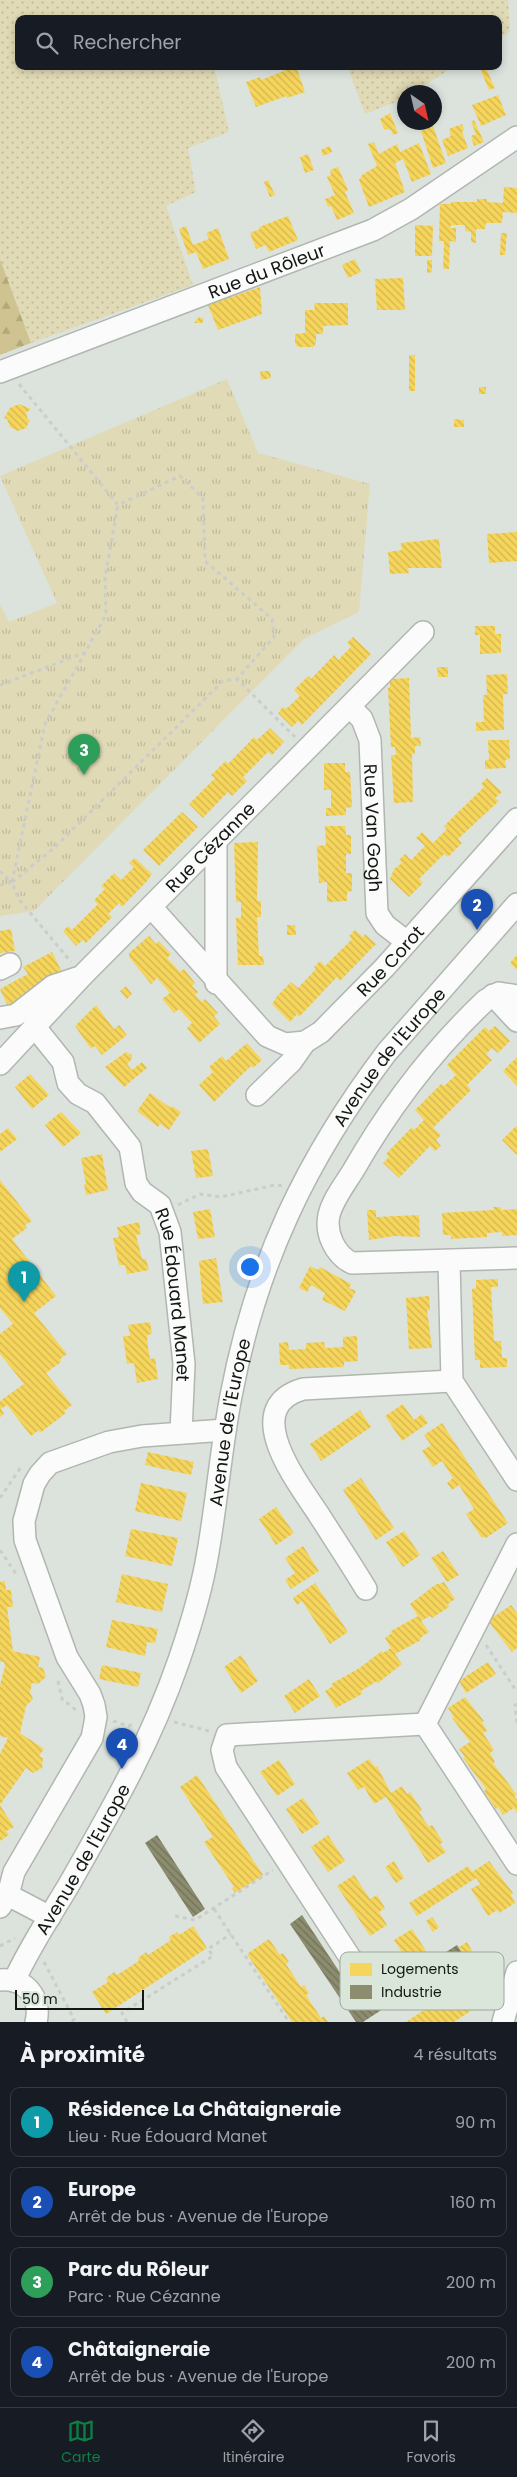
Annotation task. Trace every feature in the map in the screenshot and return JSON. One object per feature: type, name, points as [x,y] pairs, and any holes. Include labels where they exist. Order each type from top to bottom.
[{"type":"street","name":"Rue du Rôleur","points":[[4,371],[373,230],[410,209],[517,137]]},
{"type":"street","name":"Rue Cézanne","points":[[0,1064],[82,976],[351,708],[423,632]]},
{"type":"street","name":"Rue Van Gogh","points":[[351,708],[362,720],[370,740],[377,913],[386,925],[407,942]]},
{"type":"street","name":"Rue Corot","points":[[257,1095],[292,1062],[305,1042],[331,1022],[407,942],[517,820]]},
{"type":"street","points":[[216,844],[216,983]]},
{"type":"street","name":"Avenue de l'Europe","points":[[7,1980],[50,1917],[132,1772],[150,1738],[168,1691],[202,1582],[231,1393],[253,1304],[271,1252],[300,1188],[340,1117],[373,1071],[517,904]]},
{"type":"street","points":[[152,908],[216,983],[271,1040],[286,1044],[305,1042]]},
{"type":"street","points":[[0,1018],[20,1013],[53,986],[82,976]]},
{"type":"street","points":[[517,996],[506,993],[493,995],[480,1006],[413,1079],[372,1137],[330,1214],[329,1230],[333,1243],[341,1255],[352,1263],[517,1258]]},
{"type":"street","points":[[493,995],[517,1021]]},
{"type":"street","name":"Rue Édouard Manet","points":[[34,1026],[63,1062],[68,1083],[78,1094],[95,1103],[130,1147],[135,1177],[139,1188],[156,1201],[164,1211],[170,1232],[183,1350],[181,1433]]},
{"type":"street","points":[[448,1261],[452,1381],[517,1480]]},
{"type":"street","points":[[366,1589],[280,1452],[274,1425],[276,1410],[285,1398],[303,1389],[452,1381]]},
{"type":"street","points":[[50,1917],[4,1901],[14,1872],[92,1738],[96,1717],[90,1694],[67,1657],[27,1546],[24,1528],[32,1493],[40,1474],[58,1459],[109,1442],[181,1433],[225,1430]]},
{"type":"street","points":[[426,1724],[474,1628],[515,1553]]},
{"type":"street","points":[[346,1952],[286,1862],[226,1766],[222,1750],[227,1735],[426,1724]]},
{"type":"street","points":[[426,1724],[517,1864]]},
{"type":"street","points":[[503,2022],[517,1972]]},
{"type":"street","points":[[7,1980],[26,1987],[33,1995],[39,2020]]},
{"type":"path","points":[[4,371],[118,505]]},
{"type":"path","points":[[0,885],[12,882],[53,849],[223,681],[237,679],[274,637],[272,619],[206,561],[203,498],[180,476],[118,505]]},
{"type":"path","points":[[12,882],[45,724],[106,614],[105,577],[118,505]]},
{"type":"path","points":[[0,685],[84,653]]},
{"type":"path","points":[[237,679],[308,750]]},
{"type":"path","points":[[0,870],[12,882],[18,898],[82,976]]},
{"type":"path","points":[[164,1211],[200,1194],[221,1197],[275,1185],[300,1188]]},
{"type":"path","points":[[474,1628],[517,1692]]},
{"type":"path","points":[[517,1704],[515,1705],[517,1724]]},
{"type":"path","points":[[176,1916],[195,1920],[286,1862]]},
{"type":"path","points":[[214,1909],[289,2022]]},
{"type":"path","points":[[127,2022],[122,2013],[212,1956],[208,1949],[230,1934]]},
{"type":"green space","points":[[0,0],[508,0],[510,32],[502,37],[502,15],[15,15],[15,70],[215,70],[229,132],[188,148],[196,192],[166,206],[193,285],[31,343],[0,259]]},
{"type":"green space","points":[[348,70],[449,70],[425,85],[397,85],[397,102],[365,114]]},
{"type":"green space","points":[[0,259],[31,343],[0,355]]},
{"type":"green space","points":[[227,379],[258,453],[370,484],[359,612],[304,639],[34,911],[0,916],[0,604],[9,622],[57,603],[0,476]]},
{"type":"building: Logements","points":[[286,70],[297,70],[305,92],[287,98],[286,96],[256,107],[246,82],[260,77],[261,80]]},
{"type":"building: Logements","points":[[481,70],[487,70],[495,88],[489,90]]},
{"type":"building: Logements","points":[[498,95],[506,115],[481,126],[472,105]]},
{"type":"building: Logements","points":[[390,113],[398,133],[393,135],[391,130],[384,129],[380,119]]},
{"type":"building: Logements","points":[[474,120],[484,142],[474,146],[471,136],[476,134],[471,122]]},
{"type":"building: Logements","points":[[462,124],[464,130],[462,132],[468,148],[448,156],[442,140],[451,136],[449,129]]},
{"type":"building: Logements","points":[[434,130],[446,163],[433,168],[421,131]]},
{"type":"building: Logements","points":[[374,142],[379,154],[397,144],[400,152],[419,143],[431,174],[412,182],[403,159],[395,163],[405,192],[369,207],[359,180],[362,175],[377,166],[368,144]]},
{"type":"building: Logements","points":[[330,146],[332,152],[323,156],[321,150]]},
{"type":"building: Logements","points":[[308,154],[314,170],[305,173],[300,157]]},
{"type":"building: Logements","points":[[338,167],[348,190],[345,192],[354,213],[337,220],[331,206],[328,207],[325,199],[335,195],[327,177],[331,175],[330,170]]},
{"type":"building: Logements","points":[[268,180],[275,195],[270,197],[264,182]]},
{"type":"building: Logements","points":[[504,187],[517,188],[517,213],[503,212],[502,223],[486,223],[485,229],[476,229],[476,243],[471,242],[471,232],[465,231],[465,225],[451,225],[450,228],[456,228],[456,242],[450,241],[449,269],[443,269],[444,241],[439,241],[440,204],[477,202],[477,199],[487,199],[487,202],[503,203]]},
{"type":"building: Logements","points":[[288,216],[298,240],[269,252],[266,245],[256,249],[250,233],[260,229],[259,227]]},
{"type":"building: Logements","points":[[415,225],[433,226],[432,256],[415,256]]},
{"type":"building: Logements","points":[[186,226],[193,245],[209,239],[206,233],[218,228],[229,259],[203,269],[196,252],[188,255],[179,229]]},
{"type":"building: Logements","points":[[501,233],[507,233],[505,255],[500,255]]},
{"type":"building: Logements","points":[[355,259],[361,272],[348,278],[342,265]]},
{"type":"building: Logements","points":[[427,260],[432,260],[432,272],[427,273]]},
{"type":"building: Logements","points":[[403,278],[405,310],[377,310],[375,279]]},
{"type":"building: Logements","points":[[260,287],[262,314],[218,330],[208,305]]},
{"type":"building: Logements","points":[[314,303],[348,303],[348,325],[323,326],[323,334],[316,334],[316,343],[313,347],[298,347],[295,344],[295,334],[305,333],[305,310],[315,310]]},
{"type":"building: Logements","points":[[199,317],[204,319],[202,323],[194,323]]},
{"type":"building: Logements","points":[[409,355],[415,355],[415,391],[409,391]]},
{"type":"building: Logements","points":[[260,371],[270,371],[271,378],[261,380]]},
{"type":"building: Logements","points":[[479,387],[486,387],[486,394],[479,394]]},
{"type":"building: Logements","points":[[19,404],[31,409],[26,413],[28,420],[30,420],[26,428],[18,431],[10,427],[7,419],[4,418],[10,408]]},
{"type":"building: Logements","points":[[454,419],[464,420],[464,427],[454,427]]},
{"type":"building: Logements","points":[[517,532],[517,561],[489,563],[487,534]]},
{"type":"building: Logements","points":[[439,539],[442,568],[408,568],[409,573],[390,574],[388,552],[402,550],[401,543]]},
{"type":"building: Logements","points":[[475,626],[495,626],[495,634],[501,634],[501,653],[480,654],[480,635],[475,635]]},
{"type":"building: Logements","points":[[353,637],[371,654],[302,725],[298,721],[292,727],[278,713],[283,707],[286,709],[300,696],[294,690],[308,676],[311,679],[334,655],[338,660],[351,647],[347,643]]},
{"type":"building: Logements","points":[[437,667],[448,667],[448,677],[438,677]]},
{"type":"building: Logements","points":[[507,674],[508,694],[503,694],[504,730],[476,731],[476,722],[484,722],[483,695],[487,695],[486,675]]},
{"type":"building: Logements","points":[[409,678],[411,738],[420,737],[421,746],[415,746],[415,754],[412,754],[413,802],[394,803],[391,755],[396,755],[395,747],[391,747],[388,688],[390,687],[390,679]]},
{"type":"building: Logements","points":[[270,728],[284,742],[272,755],[268,752],[243,777],[247,781],[232,796],[228,792],[203,818],[189,804],[215,778],[211,775],[226,761],[228,764],[254,737],[257,740]]},
{"type":"building: Logements","points":[[488,740],[509,740],[510,759],[505,760],[506,768],[485,769],[485,760],[489,760]]},
{"type":"building: Logements","points":[[324,763],[345,763],[345,772],[350,772],[352,807],[346,808],[346,815],[326,816],[326,808],[331,808],[331,790],[324,790]]},
{"type":"building: Logements","points":[[487,778],[502,792],[495,798],[499,801],[458,839],[462,843],[448,857],[444,854],[419,879],[423,883],[409,897],[390,879],[394,869],[402,863],[399,860],[405,854],[411,860],[425,846],[416,838],[422,832],[433,843],[447,829],[444,826],[484,787],[481,784]]},
{"type":"building: Logements","points":[[182,812],[198,827],[159,866],[143,850]]},
{"type":"building: Logements","points":[[325,826],[345,826],[346,835],[351,835],[351,854],[346,854],[346,873],[352,873],[352,891],[347,892],[347,901],[327,902],[327,882],[319,883],[317,846],[326,845]]},
{"type":"building: Logements","points":[[258,842],[257,901],[261,901],[261,917],[257,917],[259,956],[263,956],[264,965],[238,965],[236,918],[241,918],[241,902],[236,902],[234,843]]},
{"type":"building: Logements","points":[[135,858],[152,874],[122,907],[119,903],[108,914],[112,917],[86,943],[83,940],[76,946],[63,931],[68,926],[72,930],[98,904],[94,900],[105,889],[101,886],[114,873],[121,880],[134,867],[129,863]]},
{"type":"building: Logements","points":[[287,925],[295,925],[296,935],[287,935]]},
{"type":"building: Logements","points":[[11,929],[15,951],[0,953],[0,931]]},
{"type":"building: Logements","points":[[355,930],[363,937],[365,934],[376,944],[340,981],[337,977],[299,1017],[297,1014],[290,1022],[272,1004],[278,995],[291,982],[298,988],[316,969],[314,967],[320,961],[325,966],[352,939],[349,936]]},
{"type":"building: Logements","points":[[149,936],[156,944],[159,941],[171,954],[167,958],[180,972],[184,969],[195,983],[192,986],[198,992],[195,995],[202,1002],[205,999],[218,1013],[214,1016],[220,1024],[199,1043],[187,1028],[192,1023],[179,1009],[174,1013],[162,999],[170,993],[157,978],[151,984],[129,957],[129,953]]},
{"type":"building: Logements","points":[[52,952],[62,972],[34,986],[37,993],[9,1009],[0,989],[28,974],[23,967]]},
{"type":"building: Logements","points":[[517,955],[517,970],[510,963]]},
{"type":"building: Logements","points":[[126,986],[132,994],[127,999],[120,991]]},
{"type":"building: Logements","points":[[96,1005],[114,1029],[119,1025],[127,1035],[102,1055],[95,1046],[91,1049],[75,1026]]},
{"type":"building: Logements","points":[[495,1026],[510,1041],[498,1053],[492,1048],[486,1054],[492,1060],[467,1085],[471,1090],[433,1128],[441,1135],[436,1140],[441,1146],[435,1151],[430,1146],[399,1178],[383,1163],[389,1157],[386,1154],[412,1127],[414,1130],[424,1120],[415,1110],[441,1084],[444,1086],[456,1075],[447,1065],[485,1027],[489,1031]]},
{"type":"building: Logements","points":[[247,1043],[262,1060],[253,1068],[251,1066],[214,1102],[199,1085],[213,1072],[209,1067],[222,1056],[226,1061]]},
{"type":"building: Logements","points":[[126,1052],[132,1055],[132,1059],[127,1064],[132,1070],[142,1062],[147,1068],[124,1087],[105,1067]]},
{"type":"building: Logements","points":[[517,1057],[517,1086],[503,1071]]},
{"type":"building: Logements","points":[[30,1074],[49,1095],[32,1109],[15,1087]]},
{"type":"building: Logements","points":[[150,1093],[171,1108],[172,1106],[181,1112],[169,1130],[160,1124],[158,1127],[137,1111]]},
{"type":"building: Logements","points":[[61,1112],[81,1133],[63,1147],[45,1125]]},
{"type":"building: Logements","points":[[517,1127],[517,1155],[502,1140]]},
{"type":"building: Logements","points":[[8,1128],[17,1139],[0,1152],[0,1134]]},
{"type":"building: Logements","points":[[208,1149],[213,1176],[196,1178],[191,1151]]},
{"type":"building: Logements","points":[[102,1154],[108,1190],[86,1195],[81,1158]]},
{"type":"building: Logements","points":[[0,1180],[32,1221],[25,1225],[27,1228],[12,1239],[56,1296],[34,1313],[67,1354],[60,1359],[61,1362],[46,1373],[72,1405],[64,1411],[66,1413],[40,1433],[39,1430],[31,1436],[7,1405],[1,1409],[4,1414],[0,1417],[0,1401],[24,1384],[0,1354],[0,1334],[13,1324],[0,1308]]},
{"type":"building: Logements","points":[[493,1207],[501,1207],[501,1210],[517,1209],[517,1235],[502,1236],[502,1232],[487,1233],[487,1237],[451,1239],[451,1235],[443,1235],[442,1213],[494,1210]]},
{"type":"building: Logements","points":[[210,1209],[215,1237],[198,1239],[193,1212]]},
{"type":"building: Logements","points":[[367,1210],[376,1210],[376,1217],[419,1215],[420,1237],[394,1236],[369,1240]]},
{"type":"building: Logements","points":[[139,1222],[141,1234],[136,1235],[142,1259],[146,1259],[149,1270],[127,1274],[125,1265],[119,1265],[113,1238],[119,1237],[117,1227]]},
{"type":"building: Logements","points":[[216,1258],[223,1302],[203,1304],[199,1261]]},
{"type":"building: Logements","points":[[310,1266],[318,1270],[320,1267],[351,1284],[349,1288],[356,1291],[345,1311],[322,1300],[325,1293],[311,1285],[307,1292],[299,1288]]},
{"type":"building: Logements","points":[[498,1279],[498,1287],[491,1287],[494,1341],[501,1341],[502,1358],[507,1358],[507,1367],[480,1368],[480,1360],[475,1360],[472,1289],[476,1288],[476,1280]]},
{"type":"building: Logements","points":[[429,1296],[430,1310],[427,1310],[432,1348],[409,1349],[406,1298]]},
{"type":"building: Logements","points":[[150,1322],[152,1334],[147,1335],[148,1347],[150,1359],[155,1358],[158,1379],[137,1383],[134,1363],[127,1364],[123,1336],[130,1336],[128,1325]]},
{"type":"building: Logements","points":[[357,1336],[358,1361],[344,1362],[344,1367],[289,1369],[289,1365],[280,1365],[279,1343],[288,1342],[289,1350],[306,1349],[306,1343],[324,1342],[325,1348],[343,1347],[343,1337]]},
{"type":"building: Logements","points":[[403,1404],[414,1420],[422,1414],[428,1423],[402,1441],[385,1416]]},
{"type":"building: Logements","points":[[360,1410],[371,1427],[321,1461],[310,1444]]},
{"type":"building: Logements","points":[[442,1423],[508,1523],[486,1538],[481,1537],[466,1514],[474,1509],[459,1485],[452,1490],[447,1483],[453,1478],[442,1461],[433,1467],[422,1451],[431,1445],[424,1435]]},
{"type":"building: Logements","points":[[148,1452],[194,1462],[191,1475],[145,1465]]},
{"type":"building: Logements","points":[[361,1478],[394,1528],[376,1540],[343,1490]]},
{"type":"building: Logements","points":[[141,1483],[187,1493],[181,1521],[135,1511]]},
{"type":"building: Logements","points":[[276,1507],[294,1533],[276,1545],[259,1519]]},
{"type":"building: Logements","points":[[131,1529],[178,1538],[172,1566],[125,1556]]},
{"type":"building: Logements","points":[[404,1531],[420,1555],[403,1567],[386,1542]]},
{"type":"building: Logements","points":[[303,1546],[319,1571],[291,1589],[285,1580],[295,1573],[285,1558]]},
{"type":"building: Logements","points":[[443,1551],[459,1575],[447,1582],[431,1558]]},
{"type":"building: Logements","points":[[122,1574],[168,1584],[162,1612],[116,1602]]},
{"type":"building: Logements","points":[[5,1581],[6,1590],[11,1590],[13,1607],[7,1607],[13,1651],[40,1657],[38,1667],[43,1668],[46,1677],[38,1684],[32,1683],[30,1692],[33,1699],[26,1706],[20,1733],[44,1749],[39,1756],[43,1758],[42,1768],[33,1773],[26,1768],[0,1805],[0,1754],[8,1738],[0,1736],[0,1685],[5,1666],[4,1662],[0,1662],[0,1582]]},
{"type":"building: Logements","points":[[444,1582],[455,1599],[448,1604],[449,1607],[432,1618],[430,1616],[421,1621],[429,1632],[420,1638],[421,1640],[395,1654],[402,1664],[378,1683],[377,1681],[361,1691],[362,1694],[336,1708],[325,1691],[333,1686],[331,1684],[358,1669],[382,1651],[383,1653],[391,1648],[385,1638],[392,1633],[391,1631],[418,1616],[410,1604],[435,1585]]},
{"type":"building: Logements","points":[[315,1583],[348,1632],[330,1644],[302,1601],[297,1605],[293,1598]]},
{"type":"building: Logements","points":[[511,1605],[517,1613],[517,1648],[512,1652],[489,1622],[493,1613],[495,1616]]},
{"type":"building: Logements","points":[[112,1620],[158,1629],[155,1643],[147,1642],[145,1656],[106,1647]]},
{"type":"building: Logements","points":[[241,1655],[258,1681],[241,1693],[224,1667]]},
{"type":"building: Logements","points":[[488,1662],[496,1674],[466,1693],[459,1681]]},
{"type":"building: Logements","points":[[102,1665],[141,1673],[138,1687],[99,1679]]},
{"type":"building: Logements","points":[[309,1679],[320,1696],[295,1713],[284,1696]]},
{"type":"building: Logements","points":[[465,1697],[484,1721],[482,1722],[487,1731],[483,1733],[494,1750],[490,1753],[495,1762],[493,1763],[517,1795],[514,1796],[517,1800],[517,1813],[514,1808],[503,1815],[498,1807],[496,1809],[484,1791],[486,1789],[463,1758],[465,1757],[459,1749],[470,1742],[452,1718],[454,1717],[448,1708]]},
{"type":"building: Logements","points":[[369,1759],[375,1767],[377,1766],[391,1793],[402,1786],[407,1794],[410,1792],[422,1810],[419,1812],[429,1827],[432,1825],[443,1842],[440,1844],[446,1852],[428,1863],[386,1797],[374,1804],[364,1787],[358,1790],[347,1773]]},
{"type":"building: Logements","points":[[279,1760],[295,1784],[277,1796],[260,1772]]},
{"type":"building: Logements","points":[[197,1775],[263,1875],[235,1893],[232,1888],[234,1887],[204,1842],[213,1837],[180,1787]]},
{"type":"building: Logements","points":[[303,1798],[320,1823],[302,1834],[286,1809]]},
{"type":"building: Logements","points":[[0,1805],[14,1827],[6,1831],[9,1835],[0,1841]]},
{"type":"building: Logements","points":[[328,1835],[345,1861],[328,1872],[311,1847]]},
{"type":"building: Logements","points":[[394,1861],[404,1878],[396,1883],[385,1867]]},
{"type":"building: Logements","points":[[489,1861],[513,1893],[511,1895],[515,1903],[499,1913],[497,1910],[488,1916],[471,1889],[480,1884],[476,1878],[417,1916],[409,1903],[468,1866],[472,1872]]},
{"type":"building: Logements","points":[[354,1875],[370,1899],[377,1895],[385,1908],[379,1912],[387,1925],[370,1936],[337,1886]]},
{"type":"building: Logements","points":[[432,1917],[439,1927],[433,1932],[426,1921]]},
{"type":"building: Logements","points":[[193,1926],[207,1948],[106,2014],[92,1992],[108,1982],[106,1978],[114,1972],[117,1975],[139,1961],[138,1958],[146,1952],[148,1955],[171,1940],[169,1937],[177,1932],[179,1935]]},
{"type":"building: Logements","points":[[412,1929],[427,1952],[402,1952],[394,1940]]},
{"type":"building: Logements","points":[[269,1939],[280,1955],[283,1953],[289,1962],[286,1964],[301,1987],[304,1985],[309,1993],[306,1995],[321,2018],[324,2016],[328,2022],[292,2022],[247,1954]]},
{"type":"building: Logements","points":[[467,1942],[472,1951],[462,1952],[459,1947]]},
{"type":"building: Logements","points":[[424,2010],[472,2010],[454,2022],[406,2022]]},
{"type":"building: Industrie","points":[[157,1835],[205,1909],[193,1917],[145,1843]]},
{"type":"building: Industrie","points":[[302,1915],[340,1973],[340,1998],[290,1924]]},
{"type":"building: Industrie","points":[[457,1945],[461,1952],[446,1952]]},
{"type":"building: Industrie","points":[[348,2010],[381,2010],[363,2022],[356,2022]]},
{"type":"place","name":"Parc du Rôleur","points":[[84,775]]},
{"type":"place","name":"Europe","points":[[477,930]]},
{"type":"place","name":"Résidence La Châtaigneraie","points":[[24,1302]]},
{"type":"place","name":"Châtaigneraie","points":[[122,1769]]}]
